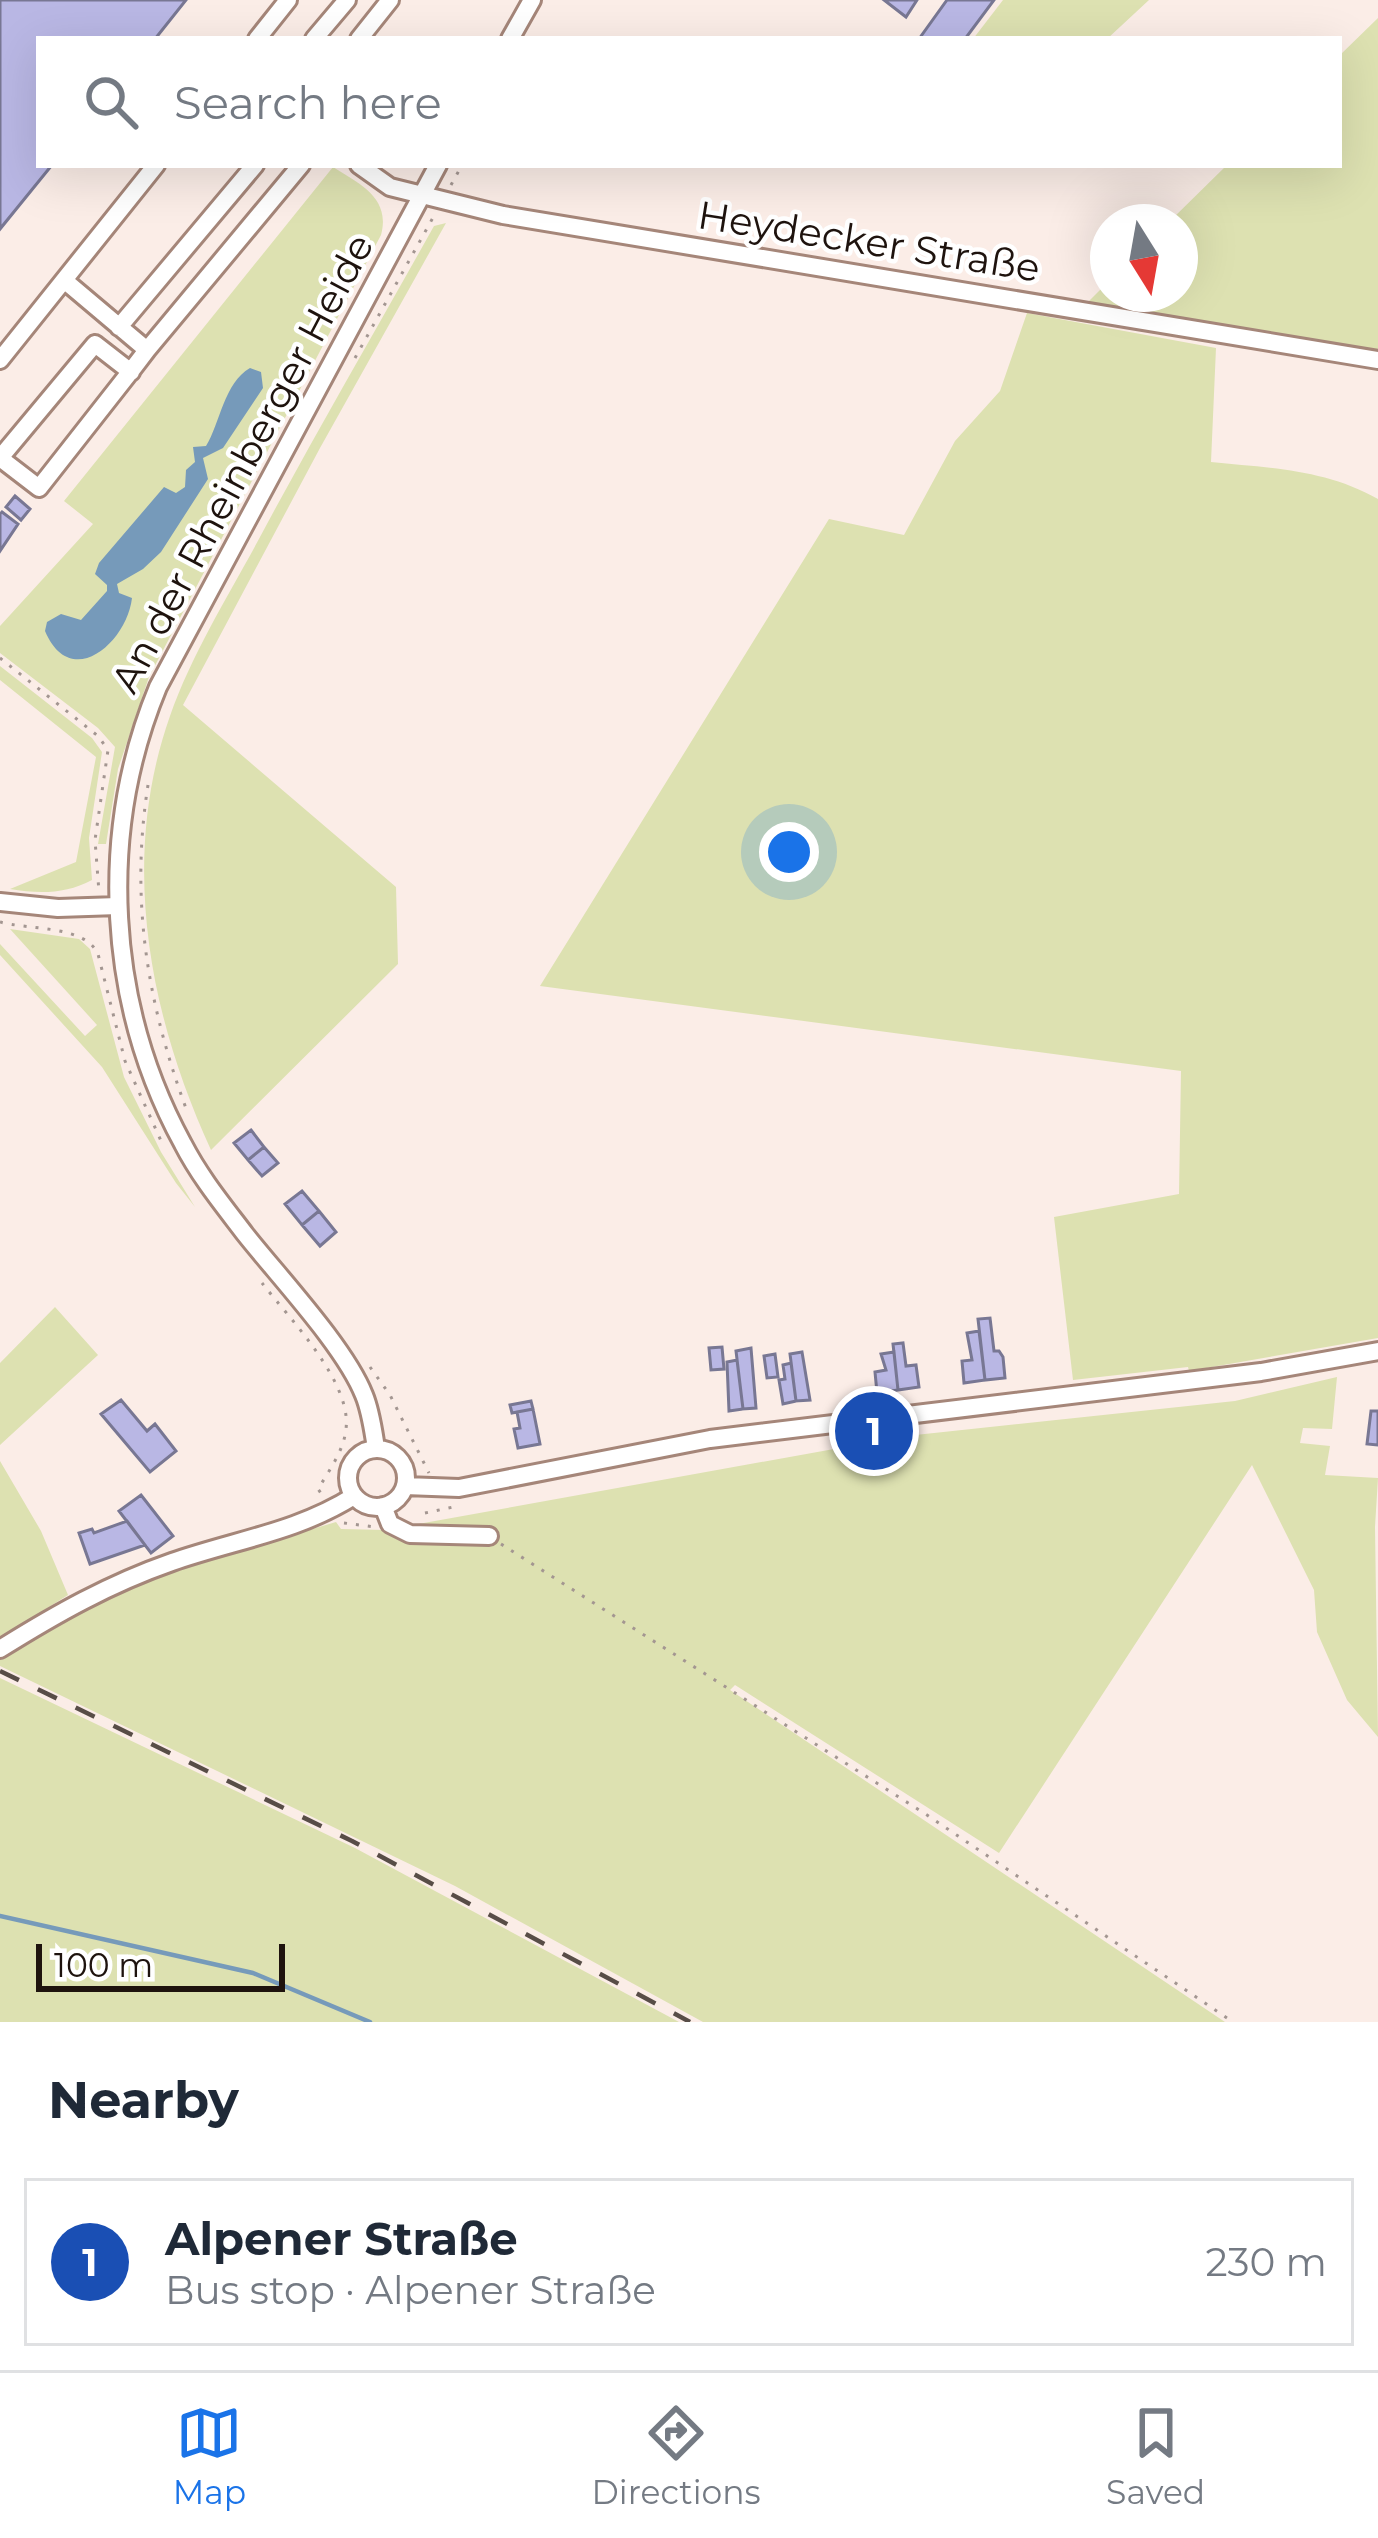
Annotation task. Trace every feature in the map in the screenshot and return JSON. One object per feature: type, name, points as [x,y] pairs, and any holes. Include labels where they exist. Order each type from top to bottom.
[{"type":"street","points":[[259,36],[288,0]]},
{"type":"street","points":[[317,36],[347,0]]},
{"type":"street","points":[[360,36],[390,0]]},
{"type":"street","points":[[512,36],[532,0]]},
{"type":"street","points":[[0,360],[154,168]]},
{"type":"street","points":[[119,327],[252,168]]},
{"type":"street","points":[[131,372],[94,344],[0,458],[39,488],[299,168]]},
{"type":"street","name":"Heydecker Straße","points":[[363,168],[390,187],[503,215],[1378,359]]},
{"type":"street","name":"An der Rheinberger Heide","points":[[376,1448],[368,1407],[350,1369],[220,1202],[181,1142],[134,1020],[108,908],[131,770],[142,724],[158,687],[435,168]]},
{"type":"street","points":[[64,280],[147,350]]},
{"type":"street","points":[[0,902],[108,908]]},
{"type":"street","points":[[405,1486],[459,1488],[710,1439],[1262,1372],[1378,1351]]},
{"type":"street","points":[[376,1448],[400,1459],[405,1486],[397,1499],[382,1506],[367,1505],[354,1496],[347,1480],[352,1462],[376,1448]]},
{"type":"street","points":[[0,1649],[85,1597],[126,1579],[290,1529],[354,1496]]},
{"type":"street","points":[[382,1506],[390,1524],[410,1534],[489,1536]]},
{"type":"path","points":[[357,356],[460,168]]},
{"type":"path","points":[[0,658],[98,736],[108,750],[94,851],[108,908],[91,941]]},
{"type":"path","points":[[151,766],[139,888],[143,954],[159,1027],[193,1123]]},
{"type":"path","points":[[368,1363],[429,1468],[425,1514]]},
{"type":"path","points":[[489,1536],[927,1815],[1233,2022]]},
{"type":"green space","points":[[1003,0],[1149,0],[1110,36],[975,36]]},
{"type":"green space","points":[[1378,18],[1378,357],[1136,312],[1198,312],[1198,204],[1187,204],[1224,168],[1342,168],[1342,53]]},
{"type":"green space","points":[[332,168],[363,186],[382,211],[381,235],[149,677],[118,769],[106,844],[98,844],[115,747],[98,728],[0,653],[0,626],[93,524],[64,501]]},
{"type":"green space","points":[[446,223],[183,705],[396,887],[398,964],[211,1150],[171,1045],[148,936],[146,826],[155,770],[179,693],[212,625],[434,226]]},
{"type":"green space","points":[[1027,313],[1216,348],[1211,462],[1317,476],[1378,499],[1378,1338],[1189,1371],[1188,1367],[1073,1380],[1054,1217],[1179,1194],[1181,1071],[540,986],[829,519],[904,535],[955,441],[1000,391]]},
{"type":"green space","points":[[0,666],[92,738],[102,752],[89,838],[92,880],[82,885],[52,892],[10,889],[76,862],[96,757],[0,680]]},
{"type":"green space","points":[[10,929],[79,939],[90,949],[124,1077],[195,1207],[102,1067],[0,955],[0,944],[85,1036],[97,1025]]},
{"type":"green space","points":[[55,1307],[98,1355],[0,1445],[0,1363]]},
{"type":"green space","points":[[1337,1377],[1332,1429],[1303,1428],[1300,1443],[1330,1446],[1325,1475],[1378,1478],[1378,1737],[1347,1700],[1317,1632],[1314,1590],[1252,1465],[999,1853],[735,1685],[730,1690],[1225,2022],[703,2022],[455,1886],[0,1666],[0,1658],[67,1614],[147,1578],[336,1522],[341,1529],[385,1530],[906,1436],[1235,1401]]},
{"type":"green space","points":[[0,1461],[41,1531],[68,1595],[0,1638]]},
{"type":"green space","points":[[0,1678],[355,1848],[679,2022],[0,2022]]},
{"type":"water","points":[[250,368],[261,372],[263,388],[223,448],[203,458],[208,479],[161,552],[117,584],[119,593],[132,598],[120,630],[96,654],[69,658],[56,649],[45,631],[47,622],[61,614],[81,620],[107,591],[95,574],[99,563],[164,487],[176,493],[185,487],[186,470],[195,462],[193,447],[206,446],[228,393]]},
{"type":"building","points":[[0,0],[186,0],[157,36],[36,36],[36,168],[50,168],[0,229]]},
{"type":"building","points":[[884,0],[917,0],[906,17]]},
{"type":"building","points":[[947,0],[994,0],[967,36],[921,36]]},
{"type":"building","points":[[15,496],[30,509],[21,520],[6,507]]},
{"type":"building","points":[[0,514],[18,524],[0,551]]},
{"type":"building","points":[[251,1130],[264,1147],[248,1160],[234,1143]]},
{"type":"building","points":[[264,1147],[278,1163],[262,1176],[248,1160]]},
{"type":"building","points":[[302,1191],[319,1211],[302,1225],[285,1204]]},
{"type":"building","points":[[319,1211],[336,1232],[320,1246],[302,1225]]},
{"type":"building","points":[[990,1318],[994,1351],[1003,1357],[1005,1378],[985,1380],[978,1319]]},
{"type":"building","points":[[979,1331],[985,1380],[964,1383],[962,1361],[972,1360],[967,1333]]},
{"type":"building","points":[[903,1343],[906,1366],[916,1365],[919,1387],[898,1390],[893,1344]]},
{"type":"building","points":[[722,1347],[724,1369],[711,1370],[709,1348]]},
{"type":"building","points":[[751,1348],[756,1408],[743,1409],[736,1351]]},
{"type":"building","points":[[802,1352],[810,1400],[796,1401],[790,1354]]},
{"type":"building","points":[[894,1352],[898,1390],[877,1393],[875,1372],[886,1370],[881,1354]]},
{"type":"building","points":[[775,1354],[778,1377],[767,1378],[764,1356]]},
{"type":"building","points":[[737,1360],[743,1409],[729,1411],[727,1362]]},
{"type":"building","points":[[791,1363],[796,1401],[783,1404],[779,1380],[785,1379],[783,1365]]},
{"type":"building","points":[[121,1400],[147,1431],[155,1424],[176,1451],[150,1472],[101,1414]]},
{"type":"building","points":[[531,1401],[533,1409],[512,1413],[510,1405]]},
{"type":"building","points":[[533,1409],[540,1444],[518,1448],[517,1412]]},
{"type":"building","points":[[1371,1411],[1378,1411],[1378,1445],[1367,1444]]},
{"type":"building","points":[[141,1495],[173,1536],[151,1553],[119,1511]]},
{"type":"building","points":[[127,1521],[145,1545],[90,1564],[79,1533],[92,1529],[94,1533]]},
{"type":"waterway","points":[[0,1916],[253,1973],[370,2022]]},
{"type":"railway","points":[[0,1671],[352,1841],[690,2022]]},
{"type":"place","name":"Alpener Straße","points":[[874,1431]]}]
